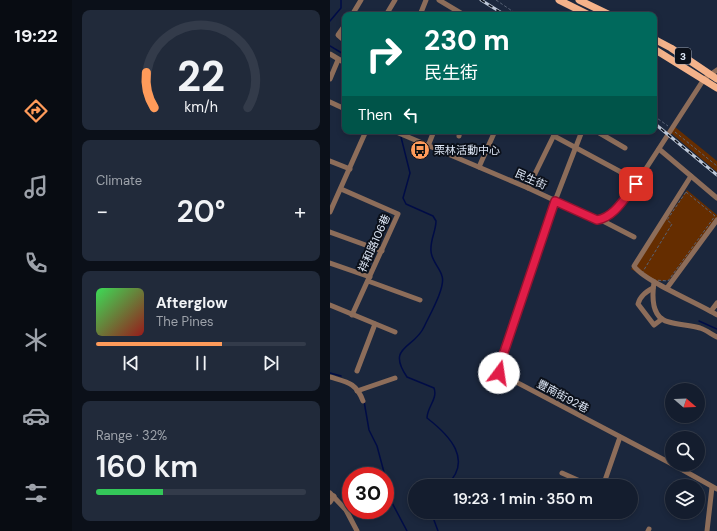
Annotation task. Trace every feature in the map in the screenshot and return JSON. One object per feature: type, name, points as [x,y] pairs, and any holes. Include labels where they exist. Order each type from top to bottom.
[{"type":"main road","points":[[559,0],[583,12]]},
{"type":"main road","points":[[579,0],[604,12]]},
{"type":"main road","name":"3","points":[[657,41],[671,48],[707,77],[717,88]]},
{"type":"main road","name":"3","points":[[657,51],[707,77],[717,79]]},
{"type":"street","points":[[354,12],[361,0]]},
{"type":"street","points":[[388,12],[395,0]]},
{"type":"street","points":[[421,12],[426,0]]},
{"type":"street","points":[[439,0],[459,12]]},
{"type":"street","points":[[342,29],[338,35],[342,38]]},
{"type":"street","points":[[330,54],[342,62]]},
{"type":"street","points":[[330,79],[338,60]]},
{"type":"street","points":[[601,220],[612,214],[636,184],[707,77],[717,70]]},
{"type":"street","points":[[330,102],[342,108]]},
{"type":"street","points":[[330,212],[365,134]]},
{"type":"street","name":"民生街","points":[[401,134],[528,188],[597,220],[601,220],[634,237]]},
{"type":"street","points":[[428,146],[433,134]]},
{"type":"street","points":[[480,167],[494,134]]},
{"type":"street","points":[[528,188],[555,134]]},
{"type":"street","points":[[556,134],[576,148],[619,171],[636,184]]},
{"type":"street","points":[[555,201],[581,134]]},
{"type":"street","points":[[601,134],[625,148]]},
{"type":"street","points":[[659,149],[717,198]]},
{"type":"street","points":[[330,161],[350,169]]},
{"type":"street","points":[[691,176],[634,266],[638,272],[654,282],[717,315]]},
{"type":"street","name":"祥和路106巷","points":[[341,189],[398,214],[352,315]]},
{"type":"street","name":"豐南街92巷","points":[[555,201],[501,361],[499,373],[665,460]]},
{"type":"street","points":[[667,288],[717,220]]},
{"type":"street","points":[[330,232],[382,251]]},
{"type":"street","points":[[330,263],[420,300]]},
{"type":"street","points":[[654,282],[652,299],[656,311],[662,319],[667,322],[700,328],[717,337]]},
{"type":"street","points":[[653,288],[645,292],[638,304],[654,325],[662,319]]},
{"type":"street","points":[[711,311],[717,303]]},
{"type":"street","points":[[330,305],[395,332]]},
{"type":"street","points":[[357,371],[375,324]]},
{"type":"street","points":[[330,377],[347,381],[357,391],[363,401]]},
{"type":"street","points":[[357,391],[395,378]]},
{"type":"street","points":[[605,479],[620,437]]},
{"type":"street","name":"豐南街92巷","points":[[685,471],[715,488]]},
{"type":"street","points":[[562,474],[574,479]]},
{"type":"street","points":[[708,531],[715,488]]},
{"type":"street","points":[[330,502],[332,494]]},
{"type":"street","points":[[332,494],[346,510],[357,531]]},
{"type":"path","points":[[496,0],[514,12]]},
{"type":"path","points":[[657,118],[717,166]]},
{"type":"path","points":[[686,192],[715,216],[668,282],[655,280],[642,272],[672,224],[667,220],[686,192]]},
{"type":"shaded area","points":[[675,127],[717,161],[717,172],[671,133]]},
{"type":"shaded area","points":[[687,190],[717,215],[717,220],[669,280],[654,282],[631,269]]},
{"type":"waterway","points":[[330,21],[341,8],[341,0]]},
{"type":"waterway","points":[[330,46],[342,53]]},
{"type":"waterway","points":[[402,134],[410,173],[403,198],[406,204],[433,216],[436,221],[431,243],[431,254],[441,273],[443,281],[433,309],[424,327],[420,334],[404,349],[399,359],[401,367],[407,377],[434,388],[435,396],[427,414],[427,418],[443,432],[455,449],[458,458],[458,467],[452,479]]},
{"type":"waterway","points":[[699,321],[717,329]]},
{"type":"waterway","points":[[330,373],[341,376]]},
{"type":"waterway","points":[[364,401],[369,430],[377,446],[383,467]]},
{"type":"waterway","points":[[394,507],[407,531]]},
{"type":"waterway","points":[[434,519],[438,531]]},
{"type":"railway","points":[[481,0],[500,12]]},
{"type":"railway","points":[[657,125],[717,175]]},
{"type":"place","name":"栗林活動中心","points":[[420,150]]},
{"type":"route","points":[[499,373],[501,361],[555,201],[597,220],[601,220],[612,214],[636,184]]}]
